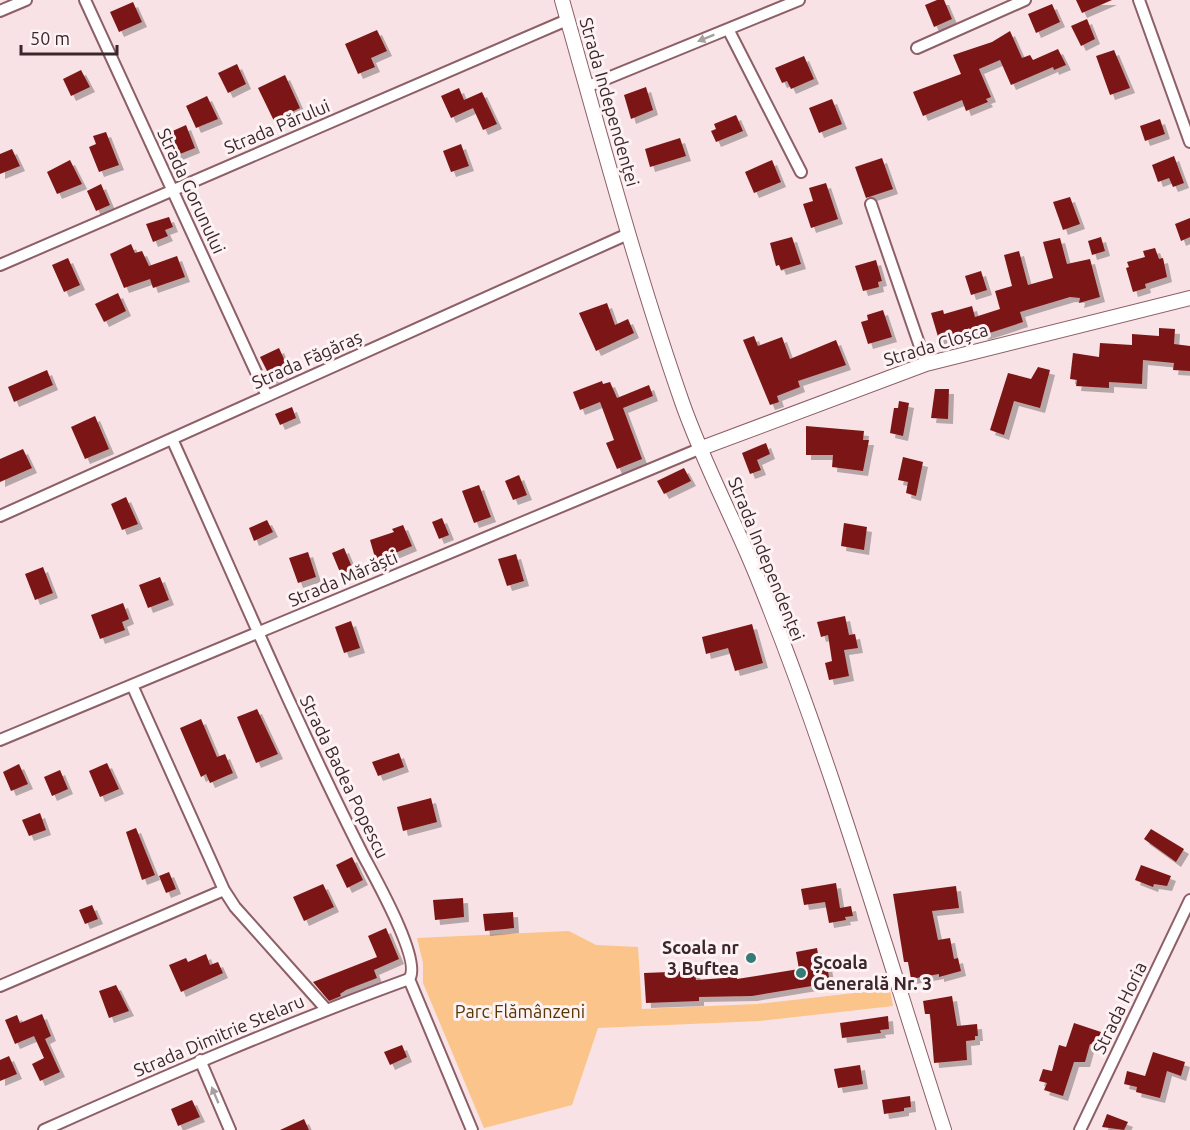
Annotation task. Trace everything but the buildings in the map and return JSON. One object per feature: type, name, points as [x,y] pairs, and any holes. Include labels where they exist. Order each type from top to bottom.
[{"type":"street","points":[[0,11],[26,0]]},
{"type":"street","name":"Strada Gorunului","points":[[85,0],[267,396]]},
{"type":"street","name":"Strada Independenței","points":[[562,0],[628,234],[699,449],[764,595],[883,934],[944,1130]]},
{"type":"street","points":[[586,87],[799,0]]},
{"type":"street","points":[[917,48],[1025,0]]},
{"type":"street","points":[[1139,0],[1190,142]]},
{"type":"street","name":"Strada Părului","points":[[0,265],[567,20]]},
{"type":"street","points":[[728,29],[801,172]]},
{"type":"street","points":[[871,204],[926,364]]},
{"type":"street","name":"Strada Făgăraș","points":[[0,516],[628,234]]},
{"type":"street","name":"Strada Cloșca","points":[[699,449],[926,364],[1190,298]]},
{"type":"street","name":"Strada Badea Popescu","points":[[172,439],[331,792],[404,939],[414,966],[409,979],[472,1130]]},
{"type":"street","name":"Strada Mărăști","points":[[0,740],[699,449]]},
{"type":"street","points":[[132,685],[224,890],[235,907],[326,1009]]},
{"type":"street","points":[[0,986],[224,890]]},
{"type":"street","name":"Strada Horia","points":[[1080,1130],[1190,900]]},
{"type":"street","name":"Strada Dimitrie Stelaru","points":[[44,1130],[200,1060],[326,1009],[409,979]]},
{"type":"street","points":[[200,1060],[230,1130]]},
{"type":"green space","name":"Parc Flămânzeni","points":[[569,931],[596,945],[638,947],[642,1009],[757,1004],[890,989],[893,1006],[760,1021],[598,1028],[572,1105],[484,1128],[423,983],[423,963],[417,938]]},
{"type":"place","name":"Scoala nr 3 Buftea","points":[[751,958]]},
{"type":"place","name":"Școala Generală Nr. 3","points":[[801,973]]}]
